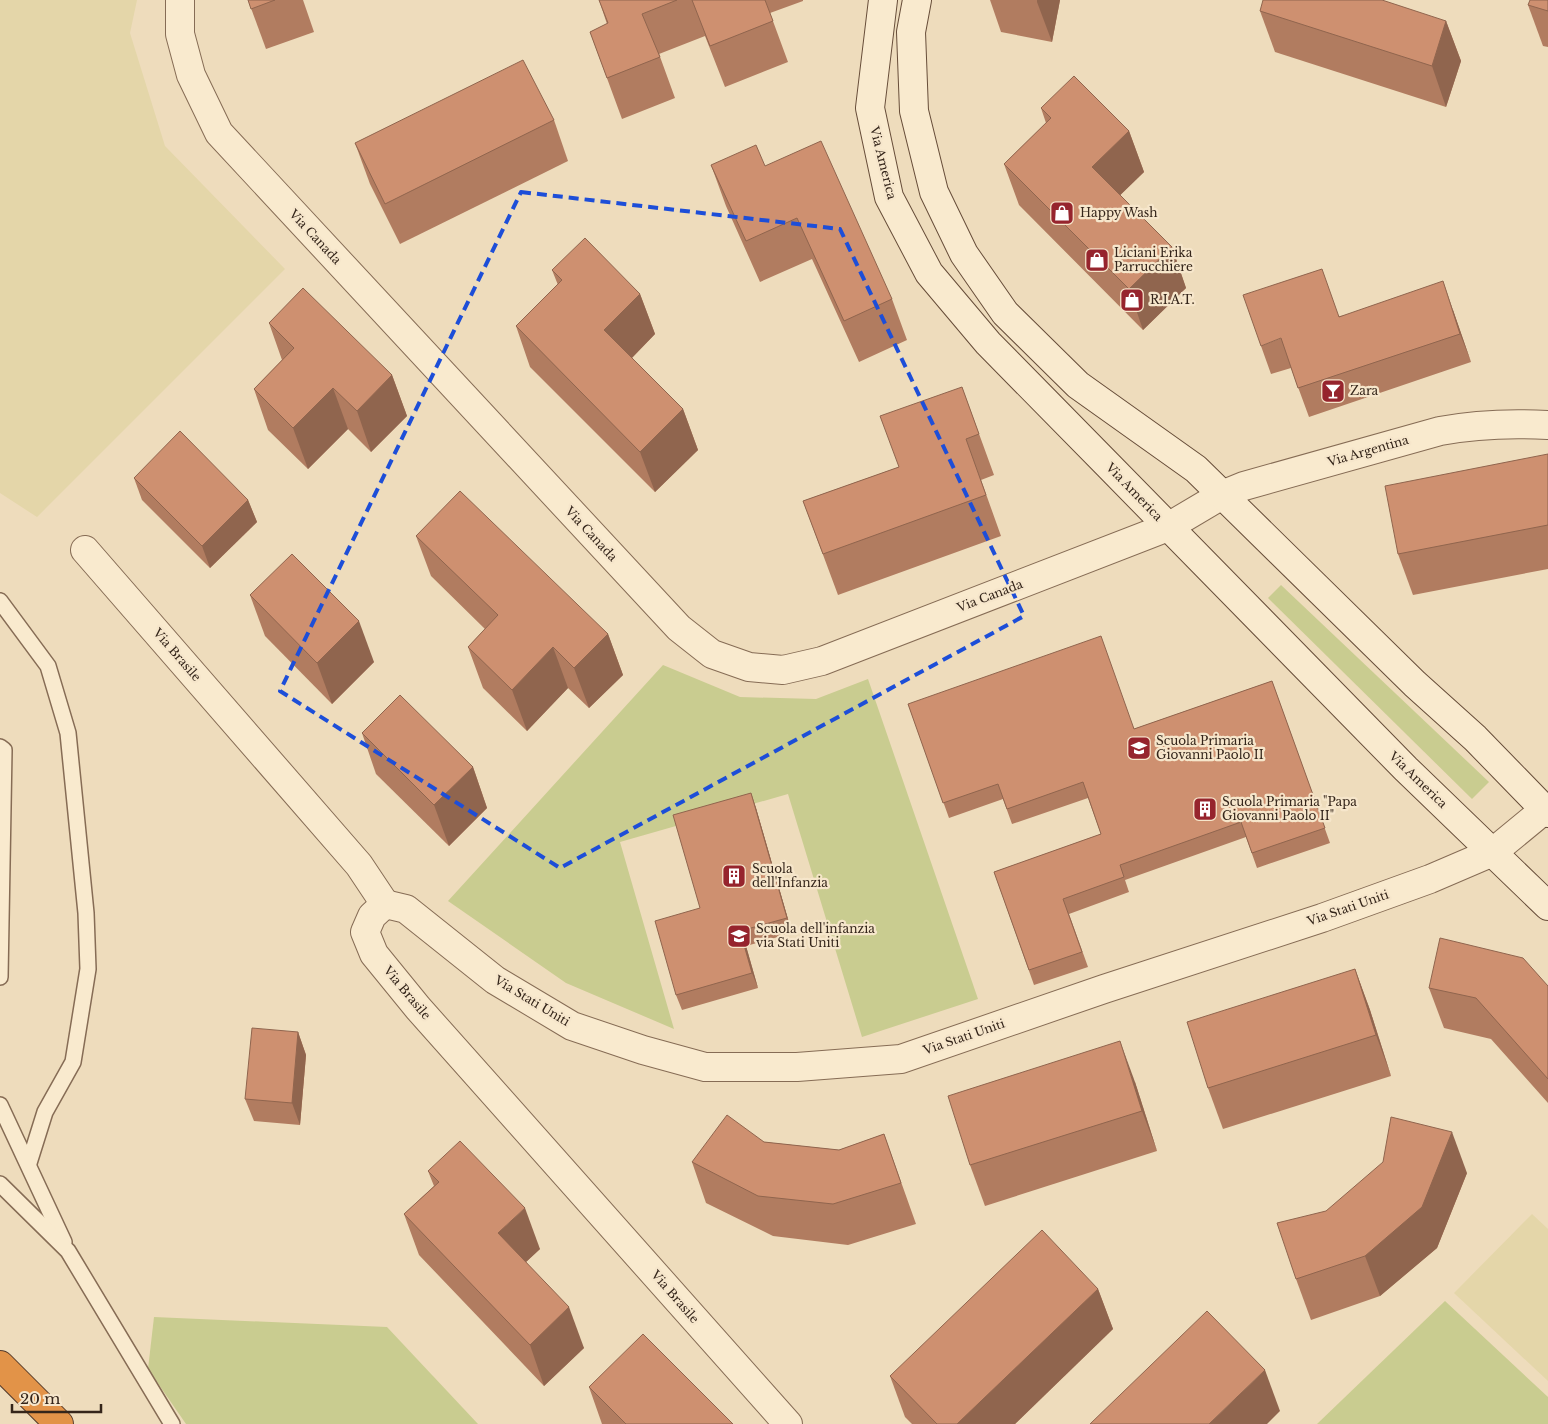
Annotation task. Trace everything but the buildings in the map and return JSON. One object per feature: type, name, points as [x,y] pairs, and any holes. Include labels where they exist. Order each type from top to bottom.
[{"type":"highway","points":[[0,1365],[59,1424]]},
{"type":"street","name":"Via America","points":[[883,0],[870,108],[889,196],[929,273],[988,343],[1406,769],[1548,906]]},
{"type":"street","points":[[917,0],[911,32],[914,112],[934,192],[964,254],[1005,313],[1078,385],[1196,469],[1403,673],[1475,738],[1546,812]]},
{"type":"street","name":"Via Canada","points":[[177,3],[180,34],[191,75],[219,133],[679,628],[712,654],[749,667],[784,670],[822,661],[1168,527],[1196,511]]},
{"type":"street","name":"Via Argentina","points":[[1196,511],[1222,495],[1244,486],[1440,431],[1469,425],[1508,423],[1548,425]]},
{"type":"street","name":"Via Brasile","points":[[85,550],[359,865],[385,904],[372,916],[365,932],[374,954],[418,1008],[788,1424]]},
{"type":"street","name":"Via Stati Uniti","points":[[385,904],[406,909],[496,980],[572,1026],[643,1050],[705,1067],[797,1067],[901,1059],[1104,989],[1322,918],[1430,879],[1492,852],[1546,812]]},
{"type":"lane","points":[[0,601],[48,666],[68,733],[86,913],[88,969],[72,1062],[45,1112],[29,1163]]},
{"type":"lane","points":[[0,747],[4,750],[0,977]]},
{"type":"lane","points":[[0,1105],[29,1163],[68,1250],[172,1424]]},
{"type":"lane","points":[[0,1184],[68,1250]]},
{"type":"highlighted area","points":[[521,192],[840,229],[1024,616],[560,868],[280,691]]},
{"type":"shaded area","points":[[0,0],[137,0],[130,33],[165,146],[285,269],[37,517],[0,493]]},
{"type":"shaded area","points":[[1532,1214],[1548,1229],[1548,1381],[1454,1293]]},
{"type":"green space","points":[[1281,585],[1489,782],[1472,799],[1268,598]]},
{"type":"green space","points":[[663,665],[740,697],[816,699],[868,679],[978,999],[862,1037],[788,794],[620,842],[674,1029],[566,983],[448,901]]},
{"type":"green space","points":[[1445,1301],[1548,1397],[1548,1424],[1317,1424]]},
{"type":"green space","points":[[154,1317],[387,1327],[478,1424],[186,1424],[148,1369]]},
{"type":"place","name":"Happy Wash","points":[[1062,213]]},
{"type":"place","name":"Liciani Erika Parrucchiere","points":[[1097,260]]},
{"type":"place","name":"R.I.A.T.","points":[[1132,300]]},
{"type":"place","name":"Zara","points":[[1333,391]]},
{"type":"place","name":"Scuola Primaria Giovanni Paolo II","points":[[1139,748]]},
{"type":"place","name":"Scuola Primaria \"Papa Giovanni Paolo II\"","points":[[1205,809]]},
{"type":"place","name":"Scuola dell'Infanzia","points":[[734,876]]},
{"type":"place","name":"Scuola dell'infanzia via Stati Uniti","points":[[739,936]]}]
